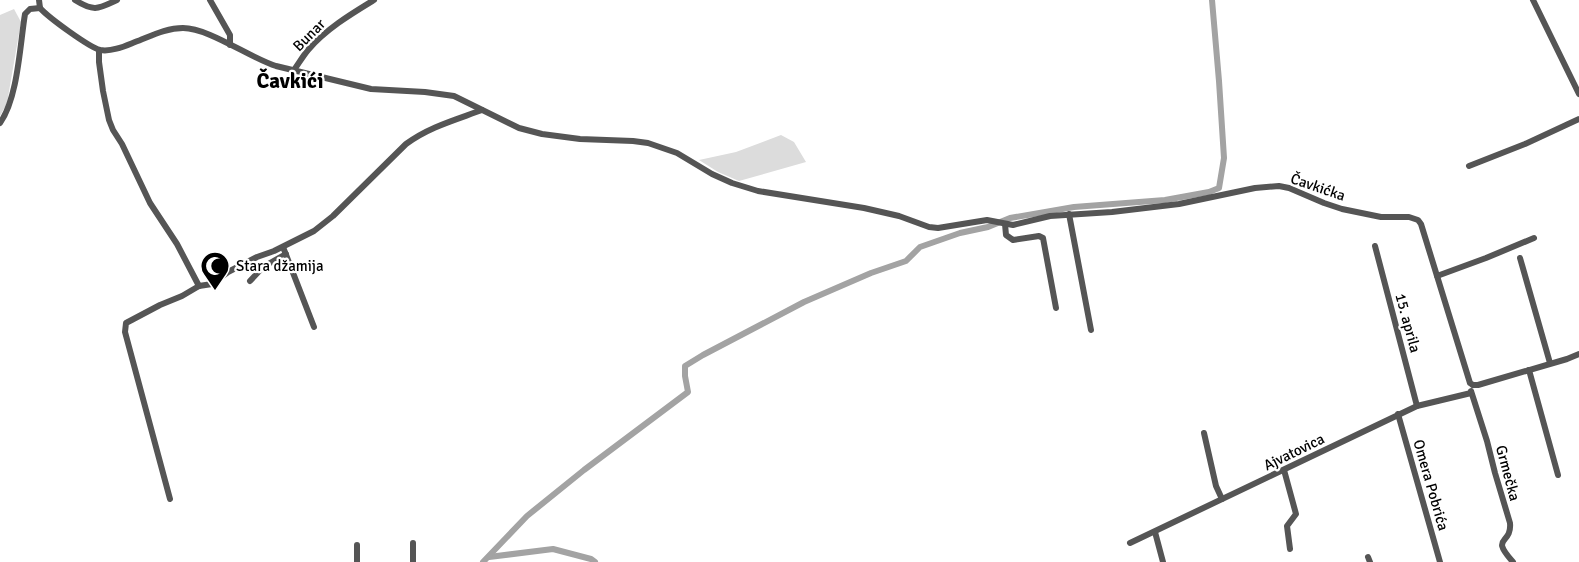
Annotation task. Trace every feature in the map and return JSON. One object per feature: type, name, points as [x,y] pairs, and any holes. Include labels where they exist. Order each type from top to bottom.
[{"type":"street","points":[[39,0],[40,8],[50,18],[99,50],[114,49],[159,32],[184,28],[201,32],[265,63],[371,89],[441,93],[454,96],[519,128],[542,134],[648,144],[677,153],[712,174],[758,191],[864,207],[929,227],[938,228],[987,220],[1004,224],[1006,235],[1013,240],[1039,236],[1043,238],[1056,308]]},
{"type":"street","points":[[75,0],[94,9],[117,0]]},
{"type":"street","points":[[210,0],[230,35],[230,45]]},
{"type":"street","name":"Bunar","points":[[294,70],[321,38],[354,12],[374,0]]},
{"type":"street","points":[[1533,0],[1579,94]]},
{"type":"street","points":[[0,123],[11,100],[25,14],[30,9],[40,8]]},
{"type":"street","points":[[99,50],[103,91],[113,130],[150,203],[177,244],[200,286]]},
{"type":"street","points":[[170,499],[125,328],[128,322],[160,304],[200,286],[212,284],[257,256],[283,247],[314,231],[333,216],[417,136],[436,126],[482,110]]},
{"type":"street","points":[[1469,166],[1579,119]]},
{"type":"street","name":"Čavkićka","points":[[1004,224],[1012,225],[1050,216],[1179,204],[1255,188],[1279,186],[1342,209],[1391,218],[1410,217],[1421,224],[1470,383],[1473,385]]},
{"type":"street","points":[[1069,214],[1091,330]]},
{"type":"street","points":[[1437,276],[1534,238]]},
{"type":"street","name":"15. aprila","points":[[1375,246],[1417,406]]},
{"type":"street","points":[[283,247],[314,327]]},
{"type":"street","points":[[250,281],[263,267],[286,254]]},
{"type":"street","points":[[1520,258],[1550,363]]},
{"type":"street","points":[[1471,393],[1473,385],[1478,386],[1579,354]]},
{"type":"street","points":[[1529,370],[1558,476]]},
{"type":"street","name":"Ajvatovica","points":[[1130,543],[1398,414],[1417,406],[1471,393]]},
{"type":"street","name":"Grmečka","points":[[1471,393],[1510,523],[1510,531],[1502,543],[1502,548],[1513,562]]},
{"type":"street","name":"Omera Pobrića","points":[[1398,414],[1440,562]]},
{"type":"street","points":[[1204,433],[1216,486],[1222,500]]},
{"type":"street","points":[[1284,470],[1296,514],[1287,526],[1290,549]]},
{"type":"street","points":[[1155,532],[1164,562]]},
{"type":"street","points":[[412,562],[413,543]]},
{"type":"street","points":[[357,545],[357,562]]},
{"type":"shaded area","points":[[14,9],[21,22],[7,103],[0,116],[0,15]]},
{"type":"shaded area","points":[[781,135],[794,142],[806,162],[739,181],[699,160],[736,152]]},
{"type":"waterway","points":[[483,562],[527,516],[688,392],[685,366],[804,302],[871,273],[906,261],[920,247],[960,233],[988,227],[1010,218],[1074,207],[1165,200],[1219,188],[1224,158],[1212,0]]},
{"type":"waterway","points":[[489,557],[553,549],[595,562]]},
{"type":"place","name":"Stara džamija","points":[[215,292]]},
{"type":"district","name":"Čavkići","points":[[290,81]]}]
